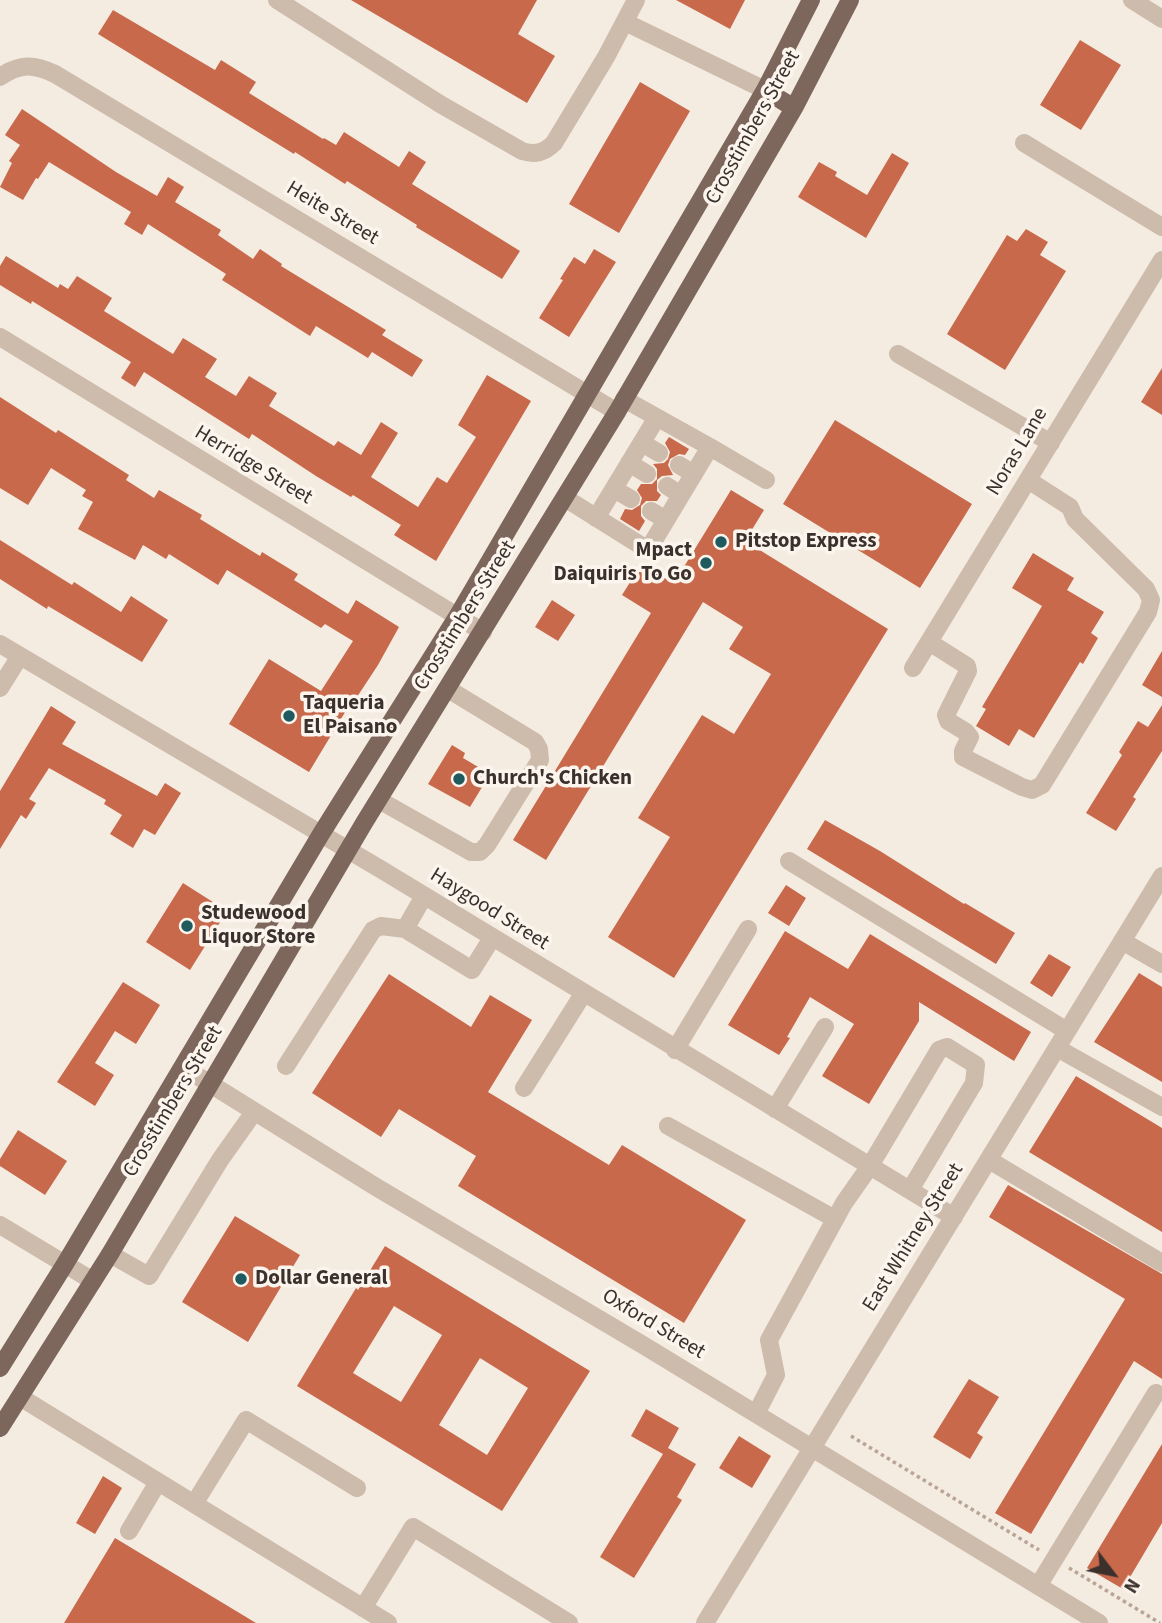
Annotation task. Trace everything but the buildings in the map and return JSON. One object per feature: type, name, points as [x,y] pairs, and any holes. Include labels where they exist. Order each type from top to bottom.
[{"type":"main road","name":"Crosstimbers Street","points":[[0,1367],[65,1264],[321,835],[457,617],[765,90],[811,0]]},
{"type":"main road","name":"Crosstimbers Street","points":[[0,1428],[110,1254],[348,850],[621,406],[794,108],[850,0]]},
{"type":"main road","points":[[765,90],[794,108]]},
{"type":"street","points":[[277,0],[440,104],[522,150],[534,153],[548,149],[554,143],[607,57],[636,0]]},
{"type":"street","points":[[1132,0],[1162,19]]},
{"type":"street","points":[[625,22],[765,90]]},
{"type":"street","name":"Heite Street","points":[[0,77],[20,66],[38,66],[55,74],[587,394],[656,419],[766,480]]},
{"type":"street","points":[[1024,142],[1162,227]]},
{"type":"street","name":"Noras Lane","points":[[914,668],[1162,260]]},
{"type":"street","name":"Herridge Street","points":[[0,337],[483,632]]},
{"type":"street","points":[[898,354],[1051,443]]},
{"type":"street","points":[[596,518],[656,419]]},
{"type":"street","points":[[642,443],[659,453]]},
{"type":"street","points":[[565,498],[648,550],[659,516],[674,490],[687,469],[710,447]]},
{"type":"street","points":[[629,463],[647,474]]},
{"type":"street","points":[[929,642],[967,666],[968,671],[946,715],[948,722],[970,737],[963,757],[1021,787],[1032,790],[1042,785],[1148,612],[1151,600],[1146,589],[1074,519],[1070,507],[1028,480]]},
{"type":"street","points":[[614,489],[631,499]]},
{"type":"street","name":"Haygood Street","points":[[0,644],[348,850],[954,1217]]},
{"type":"street","points":[[0,688],[20,656]]},
{"type":"street","points":[[379,800],[471,852],[480,852],[540,760],[535,742],[448,689]]},
{"type":"street","points":[[789,861],[1067,1031]]},
{"type":"street","name":"East Whitney Street","points":[[710,1622],[812,1448],[1162,876]]},
{"type":"street","points":[[405,929],[424,896]]},
{"type":"street","points":[[286,1066],[373,930],[381,926],[405,929],[472,970],[492,938]]},
{"type":"street","points":[[675,1050],[748,929]]},
{"type":"street","points":[[1122,941],[1162,964]]},
{"type":"street","points":[[524,1088],[583,994]]},
{"type":"street","points":[[775,1109],[825,1027]]},
{"type":"street","points":[[755,1415],[776,1375],[769,1340],[835,1219],[939,1050],[947,1047],[976,1065],[974,1083],[910,1190]]},
{"type":"street","points":[[1057,1048],[1162,1107]]},
{"type":"street","name":"Oxford Street","points":[[183,1068],[1099,1623]]},
{"type":"street","points":[[110,1254],[149,1276],[220,1160],[254,1112]]},
{"type":"street","points":[[668,1126],[835,1219]]},
{"type":"street","points":[[989,1160],[1162,1263]]},
{"type":"street","points":[[0,1225],[93,1281]]},
{"type":"street","points":[[1038,1586],[1156,1393]]},
{"type":"street","points":[[20,1397],[388,1623]]},
{"type":"street","points":[[194,1504],[246,1420],[357,1488]]},
{"type":"street","points":[[129,1531],[158,1482]]},
{"type":"street","points":[[363,1608],[412,1527],[569,1623]]},
{"type":"path","points":[[851,1436],[1160,1623]]},
{"type":"place","name":"Pitstop Express","points":[[721,542]]},
{"type":"place","name":"Mpact Daiquiris To Go","points":[[706,563]]},
{"type":"place","name":"Taqueria El Paisano","points":[[289,716]]},
{"type":"place","name":"Church's Chicken","points":[[459,779]]},
{"type":"place","name":"Studewood Liquor Store","points":[[187,926]]},
{"type":"place","name":"Dollar General","points":[[241,1279]]}]
